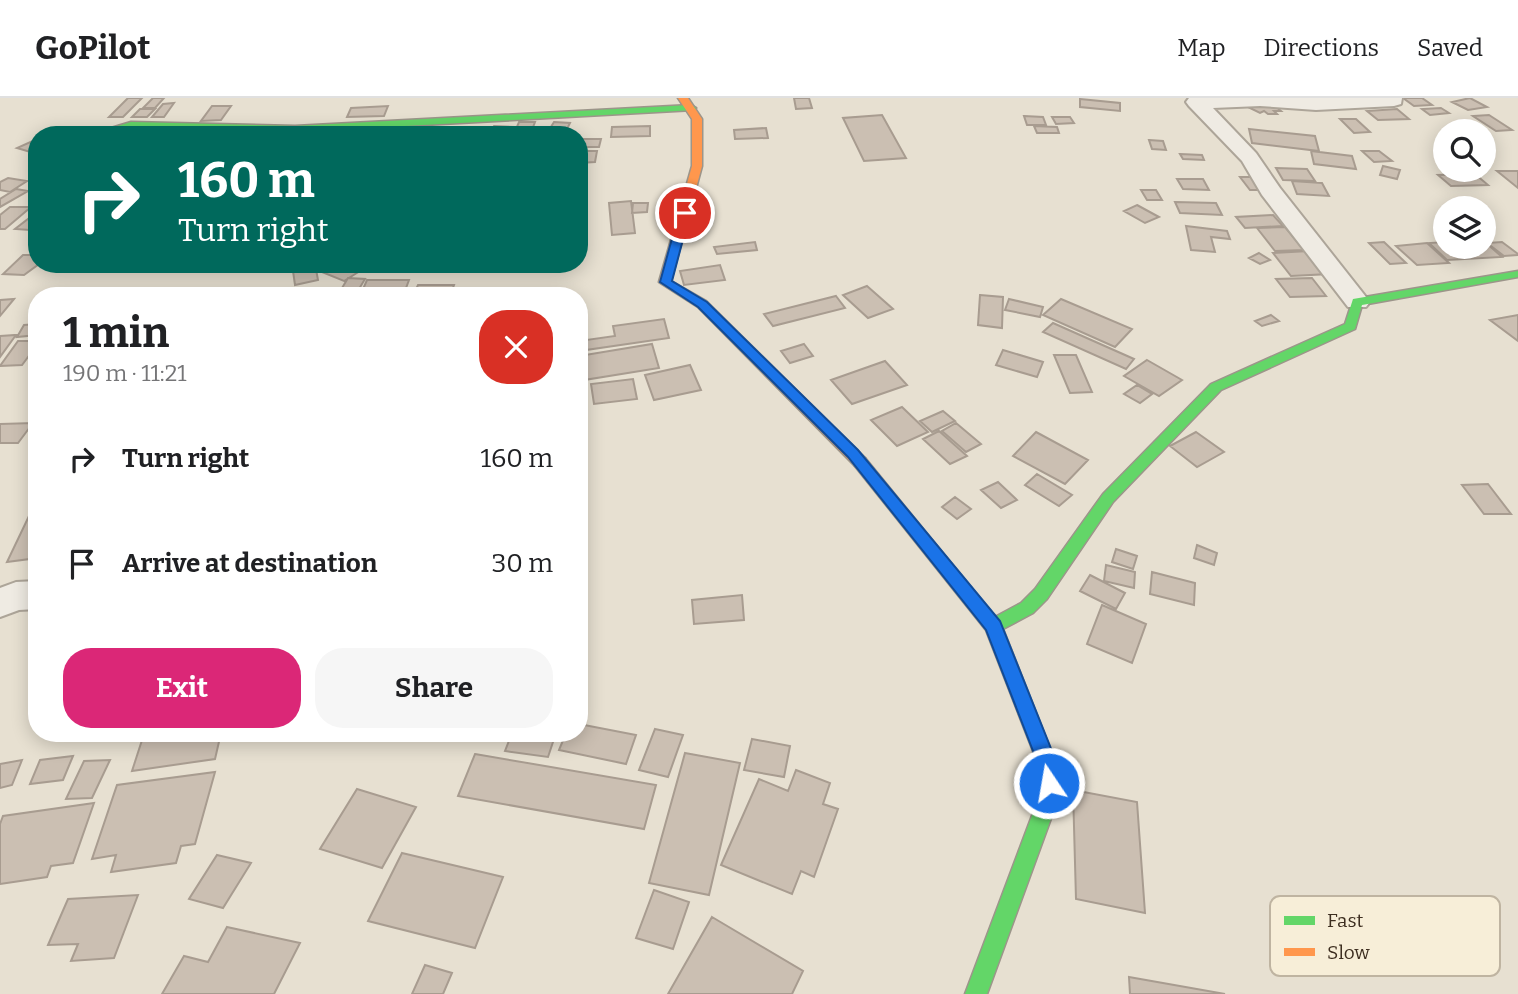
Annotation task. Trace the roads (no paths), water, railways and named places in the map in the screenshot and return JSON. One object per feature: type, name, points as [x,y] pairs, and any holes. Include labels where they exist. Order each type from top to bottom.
[{"type":"street","points":[[1187,100],[1268,99],[1316,104],[1394,100]]},
{"type":"street","points":[[1187,100],[1262,173],[1270,190],[1357,302]]},
{"type":"street","points":[[340,126],[687,103],[697,119],[697,166],[666,282],[702,304],[853,453],[993,626],[1042,751],[1049,783],[1044,813],[976,994]]},
{"type":"street","points":[[127,126],[172,126]]},
{"type":"street","points":[[1357,302],[1518,274]]},
{"type":"street","points":[[993,626],[1027,608],[1041,594],[1108,498],[1199,402],[1216,387],[1239,375],[1351,326],[1357,302]]},
{"type":"street","points":[[0,603],[16,596],[28,595]]}]
